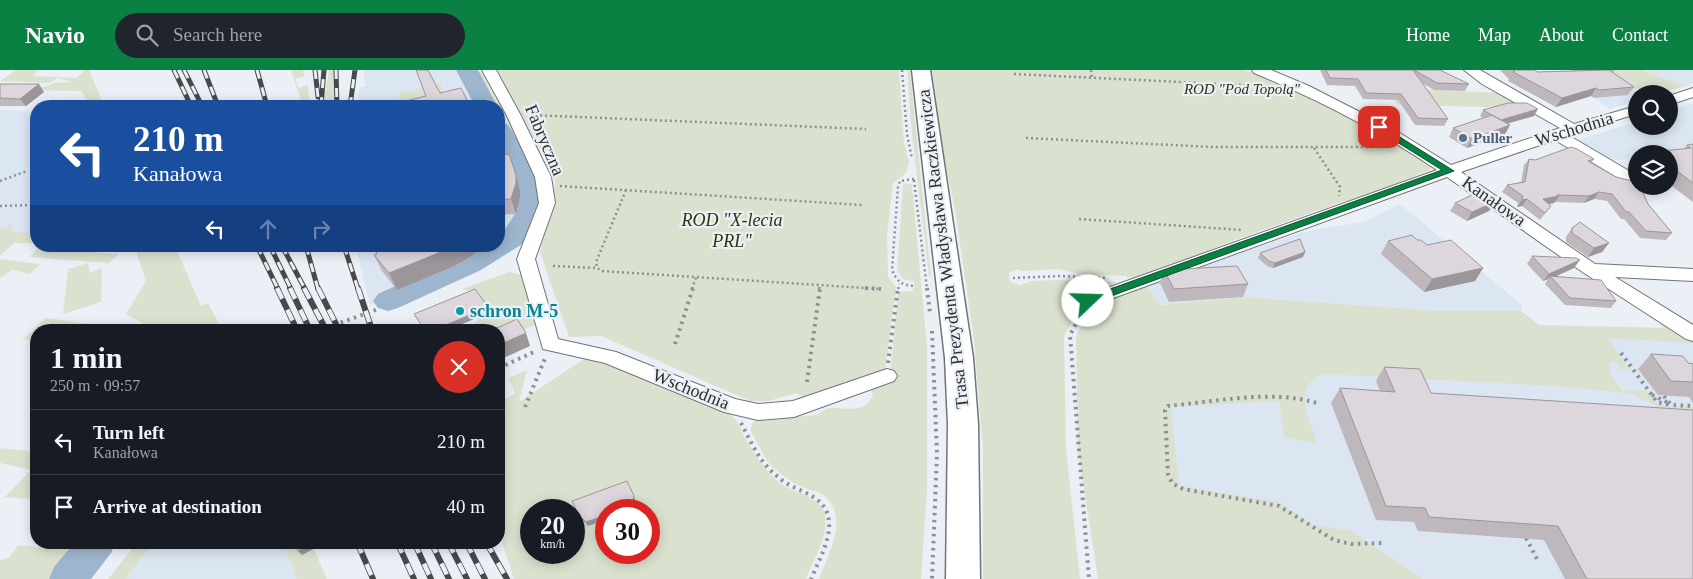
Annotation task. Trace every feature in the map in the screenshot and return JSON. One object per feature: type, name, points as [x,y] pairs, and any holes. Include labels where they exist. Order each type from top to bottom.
[{"type":"main road","name":"Trasa Prezydenta Władysława Raczkiewicza","points":[[921,70],[959,358],[963,434],[963,579]]},
{"type":"street","name":"Fabryczna","points":[[490,70],[543,177],[547,202],[526,260],[550,344]]},
{"type":"street","name":"Kanałowa","points":[[1259,70],[1307,88],[1348,109],[1409,145],[1592,270],[1693,334]]},
{"type":"street","points":[[1472,70],[1487,81],[1572,129]]},
{"type":"street","points":[[1678,98],[1693,92]]},
{"type":"street","name":"Wschodnia","points":[[1088,301],[1141,280],[1449,171],[1556,134],[1628,112]]},
{"type":"street","points":[[1556,134],[1628,178]]},
{"type":"street","points":[[1592,270],[1693,275]]},
{"type":"street","name":"Wschodnia","points":[[550,344],[609,357],[685,386],[722,403],[758,412],[785,411],[887,376]]},
{"type":"path","points":[[902,70],[907,134],[913,166]]},
{"type":"path","points":[[1091,70],[1092,78]]},
{"type":"path","points":[[1014,74],[1268,87]]},
{"type":"path","points":[[513,114],[866,129]]},
{"type":"path","points":[[1026,138],[1213,147],[1314,148],[1409,145]]},
{"type":"path","points":[[1314,148],[1340,187],[1339,196]]},
{"type":"path","points":[[0,180],[28,171]]},
{"type":"path","points":[[914,172],[931,321]]},
{"type":"path","points":[[914,179],[900,181],[898,186],[892,270],[894,278],[900,284],[915,286]]},
{"type":"path","points":[[544,185],[862,205]]},
{"type":"path","points":[[597,268],[596,262],[626,190]]},
{"type":"path","points":[[0,206],[30,205]]},
{"type":"path","points":[[1079,219],[1242,230],[1251,227]]},
{"type":"path","points":[[553,266],[597,268],[610,272],[881,289]]},
{"type":"path","points":[[1013,278],[1060,276],[1141,280]]},
{"type":"path","points":[[675,344],[696,277]]},
{"type":"path","points":[[887,376],[897,290],[900,284]]},
{"type":"path","points":[[807,382],[820,286]]},
{"type":"path","points":[[1088,301],[1070,335],[1088,579]]},
{"type":"path","points":[[337,324],[378,309]]},
{"type":"path","points":[[932,330],[937,454],[932,579]]},
{"type":"path","points":[[505,365],[550,344]]},
{"type":"path","points":[[525,407],[550,344]]},
{"type":"path","points":[[1621,353],[1651,394],[1670,404],[1693,406]]},
{"type":"path","points":[[1316,402],[1288,396],[1168,406],[1165,410],[1167,465],[1172,483],[1182,490],[1279,506],[1334,540],[1350,544],[1385,543]]},
{"type":"path","points":[[1664,396],[1670,404]]},
{"type":"path","points":[[722,403],[737,416],[762,461],[773,473],[786,484],[814,497],[828,511],[830,522],[829,534],[811,579]]},
{"type":"path","points":[[1526,538],[1537,559]]},
{"type":"shaded area","points":[[363,70],[461,70],[467,88],[476,100],[358,100],[359,88],[366,86]]},
{"type":"shaded area","points":[[1642,70],[1693,70],[1693,83],[1686,86]]},
{"type":"shaded area","points":[[1619,77],[1630,85],[1628,85],[1628,103],[1610,109],[1574,84]]},
{"type":"shaded area","points":[[1693,103],[1693,175],[1678,162],[1678,145],[1628,145],[1628,159],[1609,161],[1579,144],[1578,140],[1628,124],[1628,135],[1678,135],[1678,108]]},
{"type":"shaded area","points":[[0,110],[30,111],[30,236],[0,234]]},
{"type":"shaded area","points":[[505,152],[523,180],[524,211],[512,232],[505,237]]},
{"type":"shaded area","points":[[1400,204],[1522,305],[1521,311],[1444,311],[1243,297],[1160,305],[1146,286],[1302,232],[1363,222]]},
{"type":"shaded area","points":[[357,252],[485,252],[424,282],[370,305]]},
{"type":"shaded area","points":[[1538,325],[1665,328],[1673,329],[1693,343],[1693,579],[1375,579],[1164,491],[1161,406],[1262,363],[1627,392]]},
{"type":"shaded area","points":[[140,549],[296,549],[309,579],[112,579]]},
{"type":"green space","points":[[16,70],[38,70],[33,76],[76,78],[85,70],[89,70],[102,100],[86,100],[81,91],[0,90],[0,86],[45,87],[54,83],[71,82],[58,78],[49,83],[0,81]]},
{"type":"green space","points":[[291,70],[303,70],[304,76],[295,79],[299,88],[308,85],[309,100],[301,100]]},
{"type":"green space","points":[[329,70],[335,70],[334,100],[324,100]]},
{"type":"green space","points":[[472,70],[482,72],[496,100],[476,100],[467,88],[461,72]]},
{"type":"green space","name":"ROD \"X-lecia PRL\"","points":[[498,70],[899,70],[904,143],[909,162],[906,173],[893,183],[887,235],[888,277],[896,287],[885,370],[806,399],[796,393],[769,401],[750,401],[601,336],[569,337],[540,252],[554,195],[555,179]]},
{"type":"green space","points":[[907,70],[910,70],[931,276],[929,276],[912,134]]},
{"type":"green space","name":"ROD \"Pod Topolą\"","points":[[930,70],[1244,70],[1285,85],[1325,103],[1402,148],[1407,149],[1432,167],[1430,170],[1366,196],[1339,203],[1235,240],[1137,279],[1124,276],[1081,274],[1058,269],[1023,271],[1018,269],[1009,273],[1012,283],[1023,286],[1023,284],[1031,281],[1118,282],[1067,301],[1078,312],[1064,336],[1066,448],[1080,579],[983,579],[983,450],[974,340],[955,209],[937,125]]},
{"type":"green space","points":[[1608,70],[1642,70],[1686,86],[1678,88],[1678,85],[1629,84]]},
{"type":"green space","points":[[440,83],[444,92],[412,100],[398,100],[401,91],[412,91]]},
{"type":"green space","points":[[1387,88],[1503,93],[1529,108],[1397,105]]},
{"type":"green space","points":[[505,119],[539,189],[523,192],[522,180],[505,153]]},
{"type":"green space","points":[[905,183],[912,185],[927,347],[927,490],[921,579],[819,579],[835,535],[835,512],[831,502],[822,494],[799,486],[776,470],[766,459],[750,430],[753,422],[768,417],[807,416],[817,414],[829,408],[849,409],[866,405],[873,394],[869,385],[890,378],[898,292],[912,291],[915,285],[913,281],[903,279],[897,270],[903,185]]},
{"type":"green space","points":[[12,224],[11,232],[30,233],[30,243],[14,243],[0,256],[0,229]]},
{"type":"green space","points":[[34,252],[119,254],[109,263],[29,257]]},
{"type":"green space","points":[[136,252],[178,252],[201,306],[208,303],[219,324],[144,324],[126,314],[146,281]]},
{"type":"green space","points":[[0,259],[40,264],[30,274],[12,270],[0,278]]},
{"type":"green space","points":[[88,263],[90,273],[102,268],[101,302],[63,314],[68,269]]},
{"type":"green space","points":[[509,272],[525,276],[535,325],[505,338],[505,324],[474,324],[484,315],[477,293],[462,289]]},
{"type":"green space","points":[[1146,286],[1161,305],[1243,297],[1444,311],[1521,311],[1539,325],[1664,328],[1659,323],[1666,323],[1693,338],[1693,343],[1607,338],[1631,371],[1623,369],[1620,371],[1618,362],[1610,363],[1611,375],[1623,390],[1647,391],[1662,405],[1693,407],[1693,410],[1663,409],[1628,393],[1553,386],[1324,374],[1307,387],[1305,395],[1307,414],[1318,443],[1285,438],[1279,401],[1171,407],[1179,486],[1279,502],[1315,526],[1349,530],[1423,579],[1098,579],[1078,450],[1076,337],[1085,322],[1111,310],[1107,300],[1111,297]]},
{"type":"green space","points":[[45,318],[90,324],[39,324]]},
{"type":"green space","points":[[30,333],[30,340],[24,339]]},
{"type":"green space","points":[[587,357],[663,381],[702,397],[718,406],[736,420],[745,438],[765,468],[780,483],[812,499],[822,508],[825,514],[825,531],[806,579],[514,579],[504,549],[505,399],[515,393],[508,378],[527,370],[519,402]]},
{"type":"green space","points":[[0,448],[30,451],[30,470],[0,463]]},
{"type":"green space","points":[[30,471],[30,499],[5,497]]},
{"type":"green space","points":[[18,545],[30,546],[30,549],[87,549],[61,579],[0,579],[0,560],[9,558]]},
{"type":"green space","points":[[132,549],[148,549],[126,578],[132,579],[108,579]]},
{"type":"green space","points":[[286,549],[314,549],[327,579],[297,579]]},
{"type":"building","points":[[416,70],[428,70],[440,93],[461,88],[467,100],[410,100],[426,96]]},
{"type":"building","points":[[1326,70],[1413,70],[1448,119],[1418,118],[1401,94],[1366,93],[1358,79],[1330,78]]},
{"type":"building","points":[[1414,70],[1440,70],[1469,84],[1437,83]]},
{"type":"building","points":[[1513,70],[1535,70],[1537,72],[1609,70],[1631,85],[1628,85],[1628,88],[1599,90],[1596,88],[1562,98],[1513,72],[1515,72]]},
{"type":"building","points":[[0,84],[39,84],[20,99],[0,98]]},
{"type":"building","points":[[1508,103],[1527,103],[1538,109],[1501,120],[1483,110]]},
{"type":"building","points":[[1492,115],[1510,125],[1472,139],[1453,128]]},
{"type":"building","points":[[1693,144],[1693,183],[1678,172],[1678,149],[1691,148],[1687,145]]},
{"type":"building","points":[[1571,147],[1577,149],[1594,159],[1588,161],[1616,177],[1628,180],[1628,195],[1644,195],[1648,204],[1672,233],[1646,231],[1629,212],[1626,212],[1612,194],[1599,192],[1589,196],[1557,195],[1559,196],[1543,199],[1551,206],[1545,213],[1527,199],[1522,200],[1523,196],[1507,185],[1525,182],[1529,159],[1535,160]]},
{"type":"building","points":[[509,154],[516,175],[516,183],[511,199],[505,200],[505,155]]},
{"type":"building","points":[[1478,192],[1495,202],[1472,212],[1455,203]]},
{"type":"building","points":[[1580,222],[1609,243],[1594,248],[1572,233],[1572,228]]},
{"type":"building","points":[[1412,235],[1427,245],[1451,240],[1483,268],[1432,279],[1388,241]]},
{"type":"building","points":[[1300,239],[1305,252],[1275,263],[1269,261],[1260,253]]},
{"type":"building","points":[[376,252],[441,252],[389,273],[374,255],[377,254]]},
{"type":"building","points":[[1532,256],[1576,258],[1580,260],[1549,274]]},
{"type":"building","points":[[1237,266],[1248,284],[1174,289],[1164,270]]},
{"type":"building","points":[[1550,276],[1601,280],[1616,301],[1570,298]]},
{"type":"building","name":"schron M-5","points":[[475,289],[486,304],[482,310],[448,324],[421,324],[414,314]]},
{"type":"building","points":[[517,319],[526,333],[505,342],[505,324]]},
{"type":"building","points":[[1651,354],[1683,356],[1688,363],[1693,364],[1693,382],[1671,381]]},
{"type":"building","points":[[1384,367],[1420,369],[1431,393],[1693,410],[1693,579],[1587,579],[1558,526],[1429,517],[1425,508],[1386,506],[1340,388],[1395,392]]},
{"type":"building","points":[[627,481],[634,496],[633,499],[595,499],[595,519],[586,522],[585,499],[578,499]]},
{"type":"waterway","points":[[467,70],[483,100]]},
{"type":"waterway","points":[[505,140],[527,181],[531,209],[514,237],[505,242]]},
{"type":"waterway","points":[[388,301],[471,263],[488,252]]},
{"type":"waterway","points":[[68,579],[92,549]]},
{"type":"railway","points":[[174,70],[188,100]]},
{"type":"railway","points":[[184,70],[199,100]]},
{"type":"railway","points":[[204,70],[216,100]]},
{"type":"railway","points":[[257,70],[265,100]]},
{"type":"railway","points":[[315,70],[318,97]]},
{"type":"railway","points":[[322,100],[324,70]]},
{"type":"railway","points":[[336,70],[337,100]]},
{"type":"railway","points":[[351,100],[355,70]]},
{"type":"railway","points":[[260,252],[278,289]]},
{"type":"railway","points":[[273,252],[291,289]]},
{"type":"railway","points":[[285,252],[305,289]]},
{"type":"railway","points":[[308,252],[318,289]]},
{"type":"railway","points":[[346,252],[358,289]]},
{"type":"railway","points":[[277,288],[294,324]]},
{"type":"railway","points":[[290,288],[307,324]]},
{"type":"railway","points":[[304,288],[323,324]]},
{"type":"railway","points":[[318,288],[336,324]]},
{"type":"railway","points":[[358,288],[370,324]]},
{"type":"railway","points":[[360,549],[373,579]]},
{"type":"railway","points":[[400,549],[414,579]]},
{"type":"railway","points":[[417,549],[431,579]]},
{"type":"railway","points":[[434,549],[449,579]]},
{"type":"railway","points":[[452,549],[467,579]]},
{"type":"railway","points":[[470,549],[485,579]]},
{"type":"railway","points":[[490,549],[507,579]]},
{"type":"place","name":"Puller","points":[[1463,138]]},
{"type":"place","name":"schron M-5","points":[[460,311]]},
{"type":"route","points":[[1088,301],[1141,280],[1449,171],[1379,127]]}]
